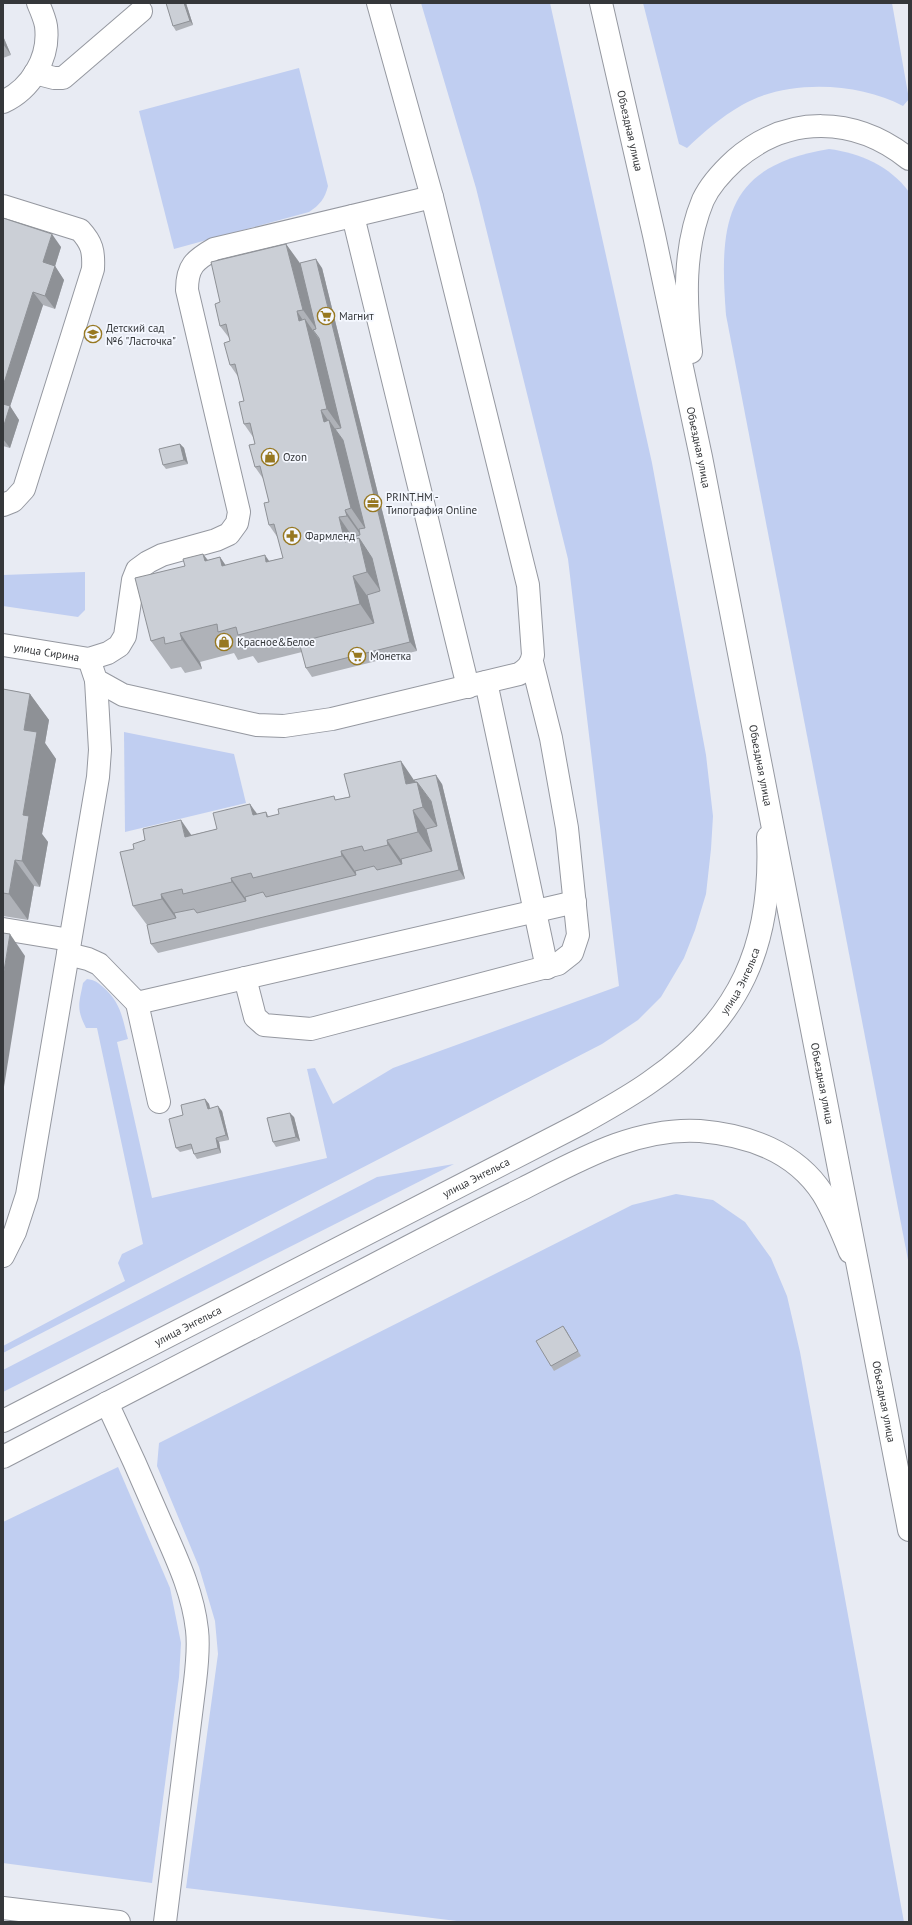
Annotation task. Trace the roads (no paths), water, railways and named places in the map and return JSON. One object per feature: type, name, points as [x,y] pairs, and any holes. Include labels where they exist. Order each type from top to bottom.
[{"type":"main road","points":[[3,102],[22,91],[35,73],[42,59],[47,42],[46,25],[38,3]]},
{"type":"main road","points":[[245,978],[255,1017],[264,1025],[311,1029],[547,968],[558,964],[572,953],[578,935],[564,808],[550,738],[532,662],[533,655],[528,585],[432,197],[378,3]]},
{"type":"main road","name":"Объездная улица","points":[[601,3],[654,235],[701,457],[909,1530]]},
{"type":"main road","points":[[35,73],[54,78],[63,78],[141,11]]},
{"type":"main road","points":[[701,457],[689,339],[687,270],[690,242],[704,200],[715,181],[750,147],[766,138],[796,128],[822,125],[850,129],[898,150],[909,159]]},
{"type":"main road","points":[[3,1256],[15,1232],[27,1194],[98,777],[100,750],[96,680],[89,659],[108,653],[119,646],[125,636],[133,580],[138,570],[148,562],[162,555],[216,540],[229,534],[237,523],[239,512],[186,290],[187,274],[198,258],[214,249],[432,197]]},
{"type":"main road","points":[[3,206],[80,230],[89,240],[94,255],[93,269],[24,489],[13,501],[3,505]]},
{"type":"main road","points":[[353,216],[477,684],[547,968]]},
{"type":"main road","name":"улица Сирина","points":[[3,645],[89,659]]},
{"type":"main road","points":[[96,680],[123,694],[257,725],[284,726],[332,719],[519,674],[526,670],[532,662]]},
{"type":"main road","name":"улица Энгельса","points":[[3,1420],[582,1123],[650,1082],[678,1061],[704,1036],[726,1010],[742,986],[755,955],[762,926],[769,870],[766,790]]},
{"type":"main road","points":[[137,1003],[575,902]]},
{"type":"main road","points":[[3,929],[69,947],[99,964],[137,1003],[159,1102]]},
{"type":"main road","points":[[3,1457],[492,1203],[599,1151],[637,1138],[670,1132],[700,1131],[727,1135],[770,1148],[786,1157],[807,1174],[822,1192],[832,1210],[859,1271]]},
{"type":"main road","points":[[93,1375],[129,1448],[178,1561],[190,1596],[197,1629],[198,1656],[196,1682],[165,1922]]},
{"type":"main road","points":[[3,1908],[119,1922]]},
{"type":"place","name":"Магнит","points":[[326,316]]},
{"type":"place","name":"Детский сад №6 \"Ласточка\"","points":[[93,334]]},
{"type":"place","name":"Ozon","points":[[270,457]]},
{"type":"place","name":"PRINT.HM - Типография Online","points":[[373,503]]},
{"type":"place","name":"Фармленд","points":[[292,536]]},
{"type":"place","name":"Красное&Белое","points":[[224,642]]},
{"type":"place","name":"Монетка","points":[[357,656]]}]
